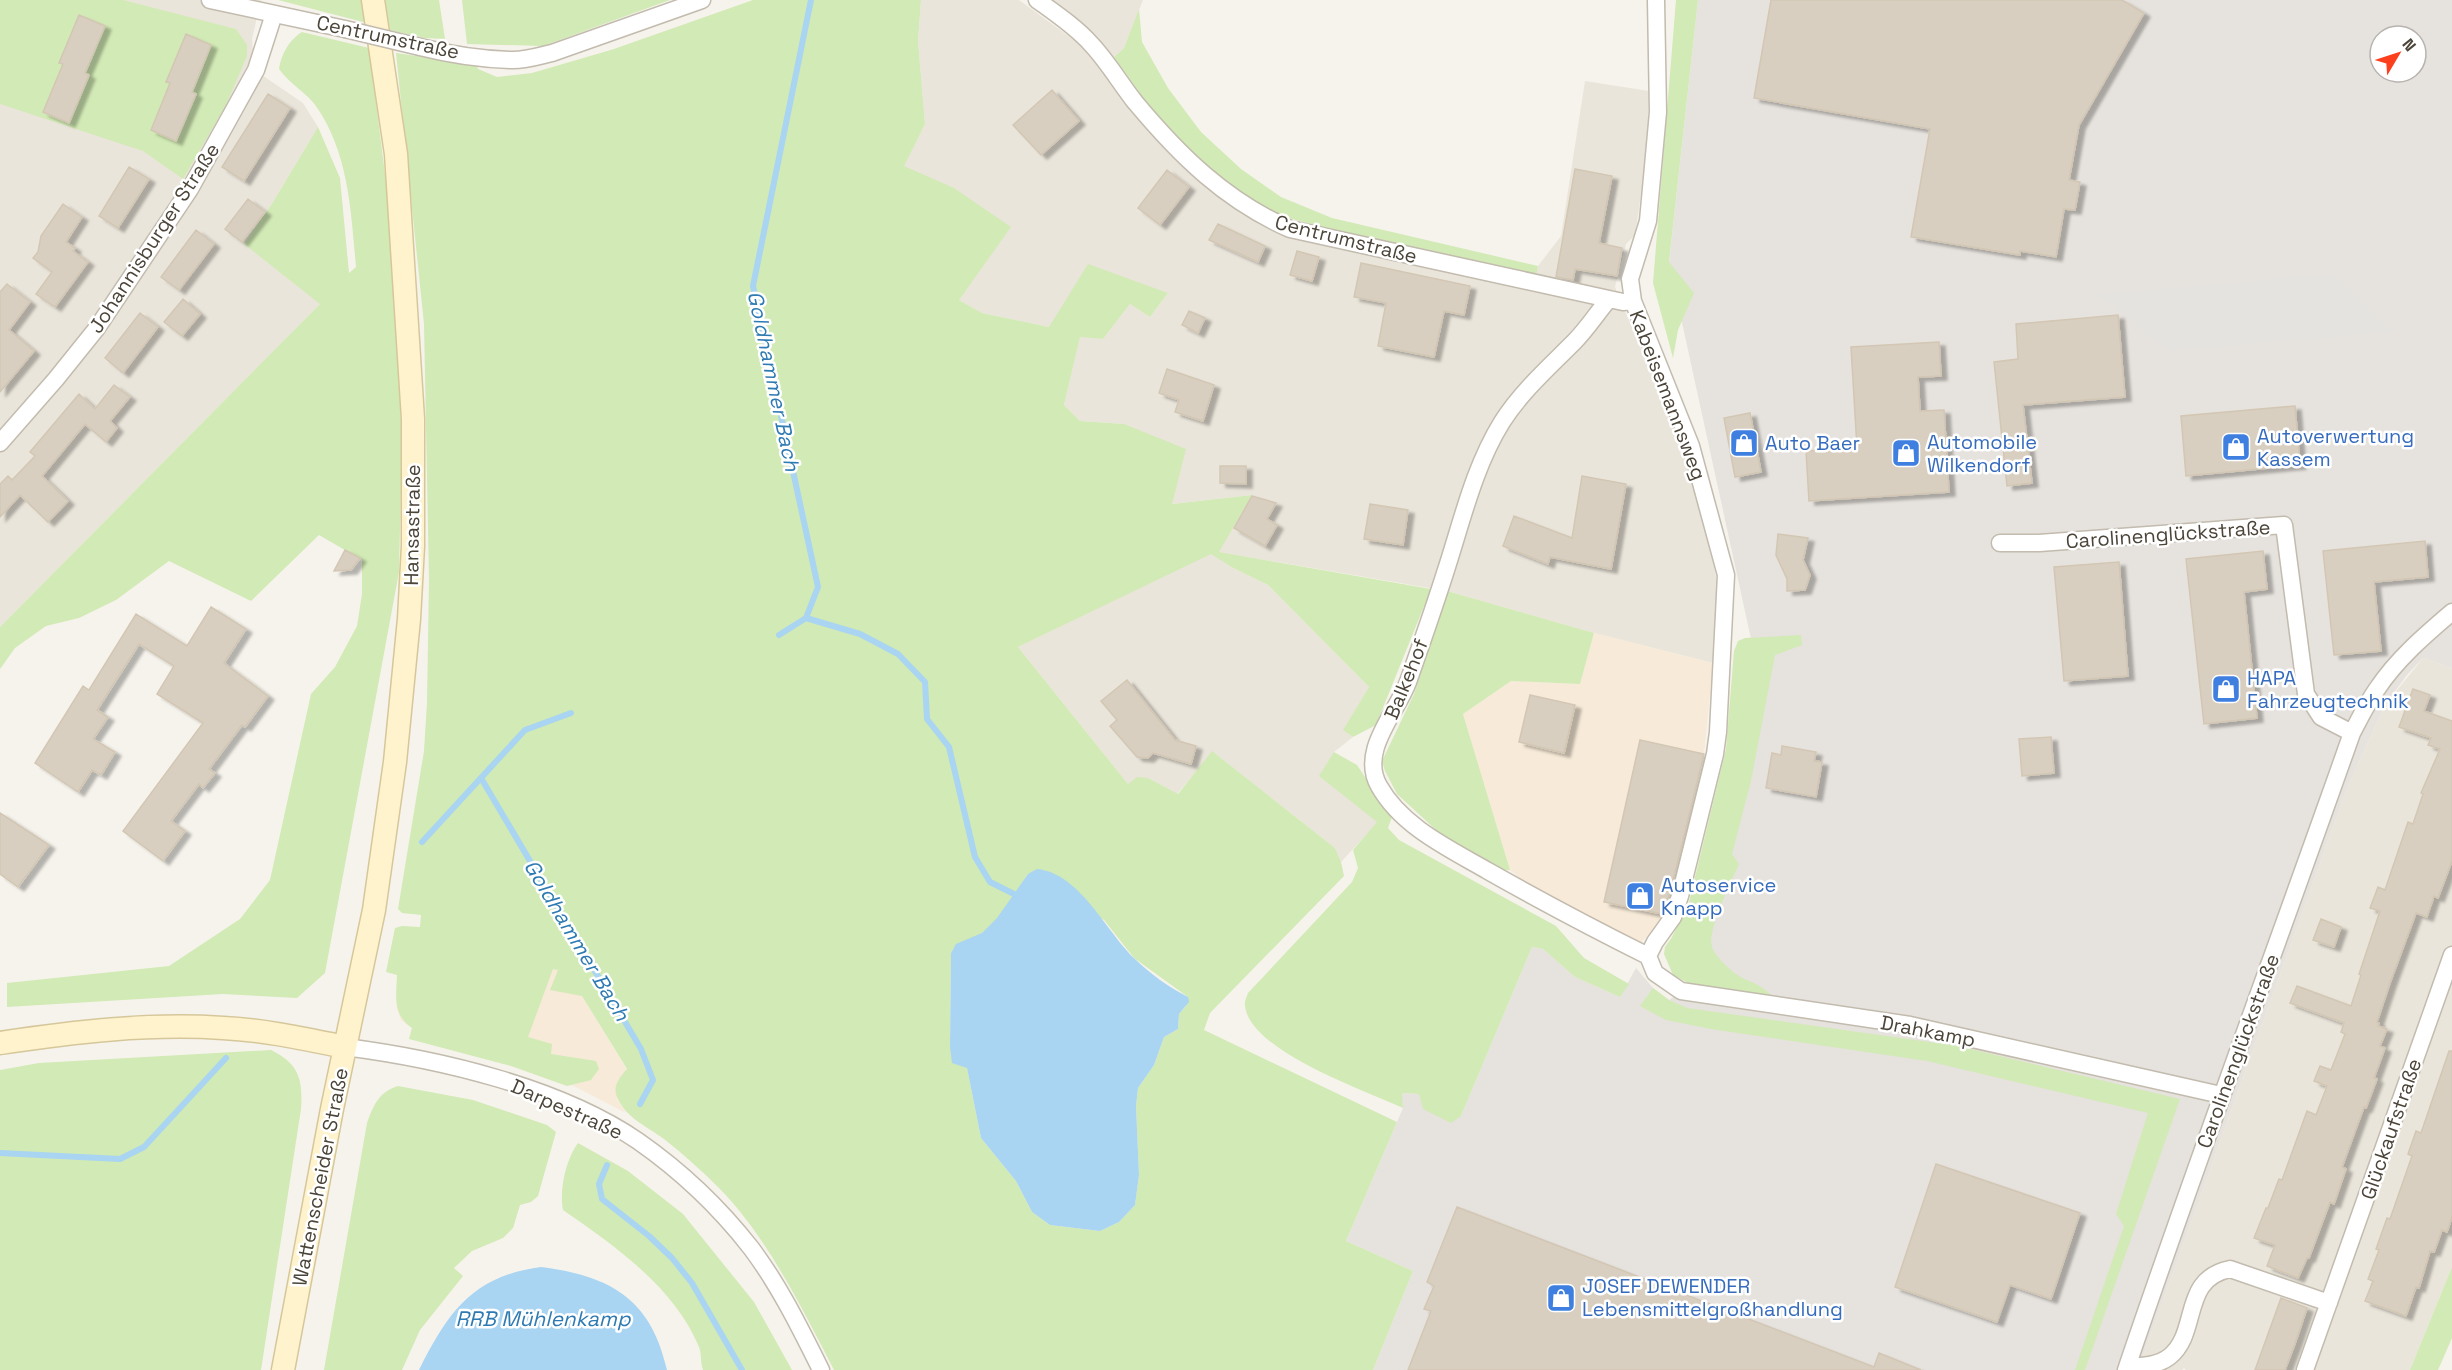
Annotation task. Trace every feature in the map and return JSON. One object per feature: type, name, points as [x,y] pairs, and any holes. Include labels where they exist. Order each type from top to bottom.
[{"type":"street","name":"Centrumstraße","points":[[210,0],[443,53],[511,60],[552,53],[702,0]]},
{"type":"street","name":"Hansastraße","points":[[345,1047],[374,910],[393,773],[409,619],[413,546],[413,419],[396,154],[373,0]]},
{"type":"street","name":"Centrumstraße","points":[[1037,0],[1090,43],[1135,101],[1197,169],[1241,204],[1264,218],[1290,229],[1623,302],[1633,301]]},
{"type":"street","name":"Kabeisemannsweg","points":[[1648,956],[1677,907],[1715,753],[1719,732],[1726,575],[1691,446],[1633,301],[1630,279],[1648,221],[1658,112],[1656,0]]},
{"type":"street","name":"Johannisburger Straße","points":[[0,443],[97,328],[184,198],[225,130],[256,70],[274,14]]},
{"type":"street","name":"Balkehof","points":[[1609,299],[1575,341],[1558,355],[1509,412],[1500,426],[1470,490],[1446,572],[1405,690],[1375,749],[1372,762],[1377,784],[1389,802],[1424,834],[1555,910],[1648,956]]},
{"type":"street","name":"Carolinenglückstraße","points":[[2000,543],[2050,542],[2283,525],[2306,694],[2321,717],[2352,733]]},
{"type":"street","name":"Carolinenglückstraße","points":[[2127,1368],[2221,1095],[2251,1019],[2352,733],[2370,699],[2388,674],[2425,635],[2452,612]]},
{"type":"street","name":"Drahkamp","points":[[1648,956],[1655,973],[1681,991],[1910,1025],[2221,1095]]},
{"type":"street","name":"Glückaufstraße","points":[[2305,1370],[2452,956]]},
{"type":"street","name":"Wattenscheider Straße","points":[[0,1043],[79,1032],[163,1027],[223,1028],[280,1034],[345,1047],[284,1369]]},
{"type":"street","name":"Darpestraße","points":[[345,1047],[396,1053],[481,1074],[533,1090],[588,1114],[637,1140],[700,1192],[752,1250],[793,1315],[821,1370]]},
{"type":"street","points":[[2127,1368],[2154,1364],[2168,1359],[2179,1347],[2200,1288],[2216,1272],[2230,1269],[2329,1303]]},
{"type":"shaded area","points":[[0,0],[261,0],[252,39],[253,51],[249,66],[303,103],[318,127],[273,202],[244,244],[321,303],[0,627]]},
{"type":"shaded area","points":[[921,0],[1019,0],[1078,43],[1179,162],[1296,236],[1533,291],[1538,266],[1561,236],[1585,81],[1649,91],[1647,153],[1635,235],[1626,244],[1615,287],[1686,456],[1699,501],[1717,581],[1713,663],[1594,633],[1447,591],[1218,552],[1252,495],[1171,504],[1124,424],[1080,421],[1064,405],[1080,336],[1103,339],[1130,304],[1150,317],[1168,293],[1049,327],[982,313],[959,300],[903,166],[925,124],[918,41]]},
{"type":"shaded area","points":[[1051,0],[1143,0],[1124,48],[1114,57],[1094,35]]},
{"type":"shaded area","points":[[1698,0],[2452,0],[2452,668],[2423,658],[2407,675],[2385,705],[2347,788],[2138,1370],[1373,1370],[1413,1271],[1346,1241],[1403,1108],[1401,1093],[1419,1094],[1461,1116],[1532,947],[1543,949],[1575,977],[1620,997],[1636,968],[1653,988],[1669,1000],[1696,981],[1758,671],[1669,263]]},
{"type":"shaded area","points":[[2331,274],[2394,332],[2168,351],[2099,294]]},
{"type":"shaded area","points":[[1211,553],[1233,568],[1268,585],[1369,687],[1344,730],[1353,737],[1334,752],[1378,822],[1341,862],[1335,848],[1213,752],[1177,794],[1148,778],[1128,784],[1018,647]]},
{"type":"shaded area","points":[[1594,633],[1713,663],[1704,754],[1669,916],[1640,943],[1627,943],[1539,894],[1510,870],[1463,714],[1511,681],[1580,684]]},
{"type":"shaded area","points":[[2423,658],[2452,668],[2452,1267],[2410,1370],[2186,1370],[2184,1368],[2182,1370],[2138,1370],[2347,788],[2385,705]]},
{"type":"shaded area","points":[[553,968],[558,970],[582,996],[627,1070],[618,1080],[617,1099],[626,1113],[562,1080],[412,1028],[401,1020],[397,1009],[396,996],[533,1022]]},
{"type":"green space","points":[[0,0],[123,0],[236,29],[247,45],[247,56],[226,105],[183,179],[143,151],[0,104]]},
{"type":"green space","points":[[278,0],[362,0],[367,23]]},
{"type":"green space","points":[[385,0],[439,0],[445,39],[424,38],[390,30]]},
{"type":"green space","points":[[462,0],[670,0],[543,46],[467,44]]},
{"type":"green space","points":[[753,0],[921,0],[918,41],[925,124],[904,166],[954,188],[1011,227],[959,300],[982,313],[1049,327],[1088,264],[1168,293],[1150,317],[1130,304],[1103,339],[1080,337],[1064,405],[1080,421],[1124,424],[1186,449],[1172,504],[1252,495],[1219,552],[1431,589],[1376,725],[1353,737],[1343,730],[1369,687],[1268,585],[1211,554],[1018,647],[1128,784],[1137,777],[1148,778],[1178,794],[1212,751],[1335,848],[1344,876],[1210,1013],[1204,1030],[1397,1122],[1346,1241],[1413,1271],[1373,1370],[834,1370],[768,1250],[736,1207],[685,1157],[664,1139],[633,1118],[623,1107],[617,1096],[616,1088],[618,1080],[627,1069],[582,996],[550,990],[558,970],[553,969],[528,1037],[552,1044],[551,1054],[596,1061],[599,1069],[591,1080],[567,1086],[511,1066],[409,1039],[412,1028],[402,1017],[397,1005],[397,975],[386,972],[395,928],[420,927],[421,915],[402,913],[398,909],[424,751],[429,579],[424,324],[396,53],[477,65],[478,69],[497,77],[532,73],[614,49]],"holes":[[[1028,874],[1104,920],[1134,958],[1188,997],[1186,1006],[1179,1014],[1178,1029],[1164,1037],[1154,1065],[1138,1088],[1136,1106],[1139,1175],[1135,1205],[1119,1222],[1100,1231],[1050,1225],[1032,1212],[1016,1181],[981,1138],[967,1068],[950,1047],[951,953],[957,945],[977,937],[995,921]]]},
{"type":"green space","points":[[1676,0],[1698,0],[1669,262],[1694,293],[1678,330],[1673,358],[1653,283]]},
{"type":"green space","points":[[1139,9],[1142,42],[1168,88],[1201,132],[1241,169],[1281,197],[1332,218],[1538,266],[1536,277],[1328,229],[1278,215],[1233,188],[1202,162],[1159,120],[1114,57],[1124,48]]},
{"type":"green space","points":[[302,32],[369,48],[386,182],[396,314],[402,442],[399,572],[325,973],[297,998],[223,994],[7,1007],[7,983],[169,966],[240,919],[270,880],[311,694],[335,667],[357,626],[362,594],[362,560],[319,535],[251,601],[169,561],[116,600],[79,618],[46,626],[15,648],[0,669],[0,627],[320,304],[244,244],[273,202],[318,127],[340,178],[349,273],[356,267],[347,185],[336,146],[314,103],[279,69],[287,48]]},
{"type":"green space","points":[[1447,591],[1594,633],[1580,684],[1511,681],[1463,714],[1510,870],[1497,871],[1448,841],[1397,794],[1382,761],[1414,694]]},
{"type":"green space","points":[[1801,635],[1802,645],[1775,655],[1751,781],[1732,854],[1739,864],[1721,906],[1711,940],[1713,950],[1727,967],[1739,976],[1760,986],[1775,1000],[1690,984],[1673,975],[1664,954],[1665,947],[1689,902],[1726,749],[1734,651],[1738,641],[1745,638]]},
{"type":"green space","points":[[1334,752],[1357,765],[1392,817],[1388,828],[1399,840],[1556,926],[1584,958],[1629,984],[1620,997],[1575,977],[1543,949],[1532,947],[1461,1116],[1451,1123],[1423,1109],[1419,1094],[1402,1093],[1403,1108],[1312,1068],[1287,1054],[1267,1039],[1252,1023],[1245,1006],[1248,993],[1352,882],[1358,868],[1353,850],[1377,822],[1319,776]]},
{"type":"green space","points":[[1653,988],[1669,1000],[1687,1008],[1958,1046],[2180,1099],[2085,1370],[2075,1370],[2124,1226],[2116,1214],[2148,1113],[1927,1061],[1711,1029],[1666,1020],[1640,1006]]},
{"type":"green space","points":[[271,1050],[288,1061],[297,1074],[301,1089],[301,1109],[261,1370],[0,1370],[0,1070],[39,1063]]},
{"type":"green space","points":[[398,1086],[473,1100],[547,1125],[556,1132],[538,1196],[531,1202],[520,1205],[513,1228],[503,1238],[472,1251],[454,1268],[463,1276],[420,1330],[402,1370],[324,1370],[367,1123],[382,1095]]},
{"type":"green space","points":[[578,1143],[628,1171],[683,1214],[754,1302],[792,1370],[703,1370],[700,1350],[688,1326],[659,1287],[622,1253],[563,1210],[564,1175]]},
{"type":"green space","points":[[2452,1267],[2452,1338],[2438,1370],[2410,1370]]},
{"type":"water","points":[[1037,869],[1052,873],[1067,881],[1080,892],[1135,959],[1160,980],[1188,997],[1189,1002],[1179,1014],[1178,1029],[1164,1037],[1154,1065],[1138,1088],[1136,1106],[1139,1175],[1135,1205],[1119,1222],[1100,1231],[1050,1225],[1032,1212],[1016,1181],[981,1138],[967,1068],[952,1063],[950,1047],[951,953],[956,944],[982,933],[997,918],[1028,874]]},
{"type":"water","name":"RRB Mühlenkamp","points":[[541,1267],[588,1277],[624,1295],[639,1309],[650,1325],[660,1346],[667,1370],[419,1370],[452,1314],[465,1300],[480,1288],[497,1279]]},
{"type":"building","points":[[1771,0],[2122,0],[2144,13],[2079,125],[2069,180],[2080,182],[2075,210],[2064,209],[2056,257],[2020,251],[2020,255],[1911,237],[1930,129],[1754,98]]},
{"type":"building","points":[[79,15],[105,26],[85,73],[89,75],[69,123],[43,112],[63,64],[59,63]]},
{"type":"building","points":[[186,34],[211,45],[192,92],[196,94],[176,141],[151,130],[170,83],[166,82]]},
{"type":"building","points":[[1052,90],[1079,121],[1041,155],[1013,125]]},
{"type":"building","points":[[268,94],[290,108],[244,181],[222,167]]},
{"type":"building","points":[[129,167],[149,179],[118,228],[99,216]]},
{"type":"building","points":[[1575,169],[1612,176],[1599,243],[1622,248],[1617,276],[1575,269],[1573,280],[1556,277]]},
{"type":"building","points":[[1167,170],[1189,187],[1160,225],[1138,208]]},
{"type":"building","points":[[248,199],[265,212],[242,242],[225,229]]},
{"type":"building","points":[[63,204],[82,217],[66,242],[75,248],[73,251],[88,262],[55,307],[36,294],[52,272],[33,258],[38,252],[41,236]]},
{"type":"building","points":[[1218,224],[1265,246],[1258,262],[1209,240]]},
{"type":"building","points":[[196,230],[214,244],[179,290],[161,277]]},
{"type":"building","points":[[1297,251],[1319,257],[1312,281],[1290,275]]},
{"type":"building","points":[[1361,263],[1470,286],[1464,315],[1444,311],[1434,357],[1378,346],[1386,303],[1354,297]]},
{"type":"building","points":[[7,284],[30,302],[9,330],[34,351],[0,392],[0,292]]},
{"type":"building","points":[[183,299],[200,314],[182,336],[164,322]]},
{"type":"building","points":[[1189,311],[1205,318],[1198,333],[1182,325]]},
{"type":"building","points":[[140,313],[158,327],[123,373],[105,358]]},
{"type":"building","points":[[2118,315],[2125,397],[2023,405],[2032,483],[2007,486],[1994,362],[2018,359],[2016,324]]},
{"type":"building","points":[[1939,342],[1941,376],[1918,377],[1920,411],[1944,410],[1949,492],[1809,501],[1806,451],[1857,448],[1851,347]]},
{"type":"building","points":[[1167,369],[1214,385],[1203,421],[1175,412],[1179,400],[1159,393]]},
{"type":"building","points":[[114,385],[130,397],[110,421],[117,428],[106,442],[85,424],[42,476],[68,501],[48,522],[20,495],[0,517],[0,484],[8,476],[12,480],[35,456],[30,452],[79,394],[95,409]]},
{"type":"building","points":[[2295,406],[2300,465],[2186,476],[2181,416]]},
{"type":"building","points":[[1750,413],[1761,472],[1735,477],[1724,418]]},
{"type":"building","points":[[1220,466],[1246,466],[1246,484],[1220,483]]},
{"type":"building","points":[[1582,476],[1626,484],[1611,569],[1550,557],[1548,564],[1503,546],[1514,516],[1572,538]]},
{"type":"building","points":[[1252,496],[1276,503],[1267,519],[1277,525],[1265,546],[1234,528]]},
{"type":"building","points":[[1370,504],[1408,510],[1403,545],[1364,539]]},
{"type":"building","points":[[1778,534],[1808,538],[1803,560],[1810,575],[1805,590],[1787,591],[1787,579],[1776,555]]},
{"type":"building","points":[[2425,541],[2428,577],[2374,582],[2381,651],[2334,655],[2323,551]]},
{"type":"building","points":[[345,550],[360,558],[351,570],[334,571]]},
{"type":"building","points":[[2263,551],[2267,589],[2244,592],[2257,718],[2204,724],[2186,559]]},
{"type":"building","points":[[2119,562],[2128,676],[2064,681],[2054,567]]},
{"type":"building","points":[[211,607],[246,629],[224,663],[268,696],[245,727],[242,725],[209,769],[215,773],[203,788],[199,784],[171,821],[185,831],[163,861],[123,831],[203,723],[157,694],[174,666],[139,644],[97,710],[108,717],[93,739],[115,752],[101,775],[92,770],[78,792],[35,763],[83,686],[89,690],[136,614],[187,646]]},
{"type":"building","points":[[1127,680],[1175,740],[1196,746],[1191,764],[1153,753],[1148,758],[1137,757],[1110,726],[1117,720],[1101,701]]},
{"type":"building","points":[[2413,689],[2430,695],[2424,711],[2452,721],[2452,861],[2438,898],[2434,896],[2427,917],[2416,913],[2390,983],[2377,1022],[2378,1026],[2387,1029],[2380,1046],[2385,1048],[2374,1078],[2377,1079],[2342,1167],[2346,1169],[2334,1204],[2330,1202],[2309,1258],[2298,1278],[2267,1266],[2275,1245],[2254,1238],[2279,1179],[2282,1180],[2307,1111],[2316,1115],[2327,1086],[2314,1081],[2320,1066],[2331,1070],[2345,1034],[2341,1032],[2344,1023],[2290,1003],[2297,986],[2351,1006],[2380,911],[2370,908],[2378,887],[2385,890],[2408,822],[2413,824],[2423,794],[2421,793],[2440,749],[2428,745],[2431,738],[2399,727]]},
{"type":"building","points":[[1530,695],[1575,705],[1564,753],[1519,742]]},
{"type":"building","points":[[2051,737],[2054,773],[2022,776],[2019,739]]},
{"type":"building","points":[[1640,740],[1704,754],[1670,893],[1662,914],[1604,902]]},
{"type":"building","points":[[1782,746],[1816,752],[1814,761],[1822,762],[1816,797],[1766,788],[1772,753],[1781,755]]},
{"type":"building","points":[[0,813],[49,845],[18,887],[0,874]]},
{"type":"building","points":[[2321,919],[2341,927],[2334,947],[2313,940]]},
{"type":"building","points":[[2449,1051],[2452,1051],[2452,1217],[2447,1232],[2442,1230],[2434,1252],[2430,1251],[2419,1288],[2416,1287],[2406,1316],[2365,1301],[2373,1281],[2368,1279],[2379,1250],[2376,1249],[2387,1218],[2390,1219],[2412,1156],[2408,1154],[2416,1131],[2421,1133]]},
{"type":"building","points":[[1936,1164],[2080,1213],[2051,1299],[2010,1285],[1997,1322],[1895,1287]]},
{"type":"building","name":"JOSEF DEWENDER Lebensmittelgroßhandlung","points":[[1457,1207],[1874,1367],[1879,1353],[1921,1370],[1408,1370],[1431,1311],[1424,1309],[1434,1286],[1427,1282]]},
{"type":"building","points":[[2281,1298],[2307,1308],[2296,1341],[2285,1370],[2255,1370]]},
{"type":"waterway","name":"Goldhammer Bach","points":[[779,635],[806,618],[818,587],[753,286],[811,0]]},
{"type":"waterway","name":"Goldhammer Bach","points":[[806,618],[860,634],[898,654],[925,682],[927,719],[949,747],[975,857],[990,882],[1014,894]]},
{"type":"waterway","name":"Goldhammer Bach","points":[[422,842],[525,730],[571,713]]},
{"type":"waterway","name":"Goldhammer Bach","points":[[481,778],[641,1049],[653,1080],[640,1104]]},
{"type":"waterway","name":"Goldhammer Bach","points":[[0,1153],[120,1159],[144,1147],[226,1058]]},
{"type":"waterway","name":"Goldhammer Bach","points":[[607,1165],[599,1184],[602,1199],[649,1236],[672,1258],[692,1283],[742,1370]]},
{"type":"place","name":"Auto Baer","points":[[1744,443]]},
{"type":"place","name":"Autoverwertung Kassem","points":[[2236,447]]},
{"type":"place","name":"Automobile Wilkendorf","points":[[1906,453]]},
{"type":"place","name":"HAPA Fahrzeugtechnik","points":[[2226,689]]},
{"type":"place","name":"Autoservice Knapp","points":[[1640,896]]},
{"type":"place","name":"JOSEF DEWENDER Lebensmittelgroßhandlung","points":[[1561,1298]]}]
